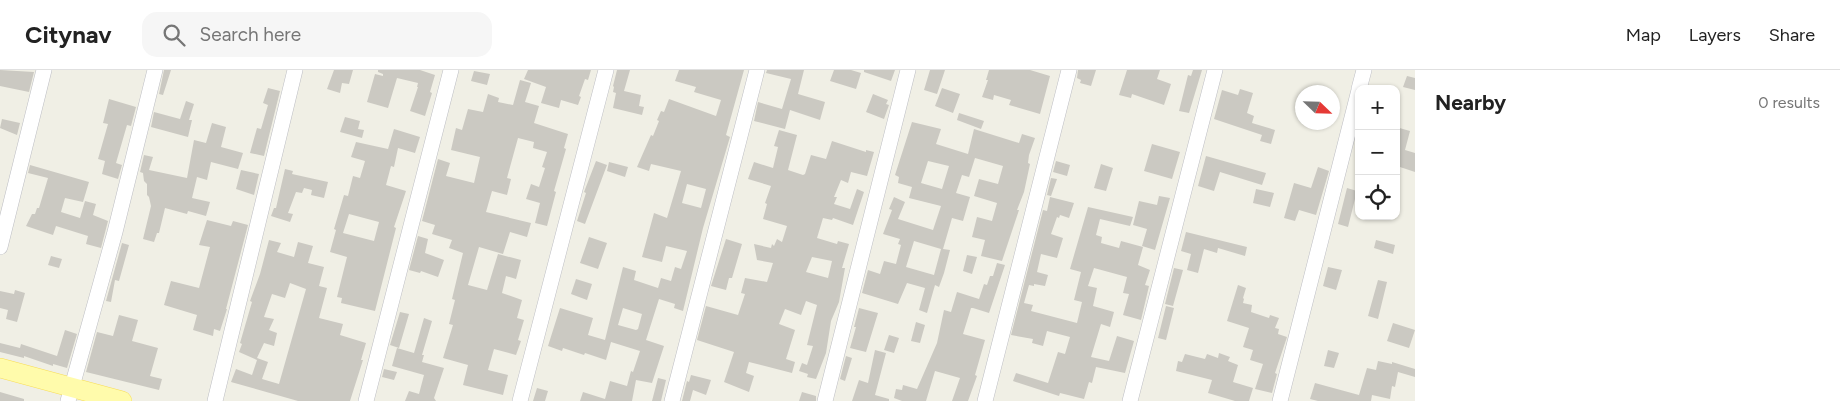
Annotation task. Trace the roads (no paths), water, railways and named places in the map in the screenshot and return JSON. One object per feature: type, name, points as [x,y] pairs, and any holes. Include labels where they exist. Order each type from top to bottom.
[{"type":"main road","points":[[0,368],[70,395],[122,401]]},
{"type":"street","points":[[0,247],[44,70]]},
{"type":"street","points":[[70,395],[115,232],[155,70]]},
{"type":"street","points":[[214,401],[295,70]]},
{"type":"street","points":[[366,401],[451,70]]},
{"type":"street","points":[[520,401],[606,70]]},
{"type":"street","points":[[672,401],[757,70]]},
{"type":"street","points":[[825,401],[908,70]]},
{"type":"street","points":[[985,401],[1069,70]]},
{"type":"street","points":[[1130,401],[1215,70]]},
{"type":"street","points":[[1360,85],[1364,70]]},
{"type":"street","points":[[1280,401],[1355,105]]}]
